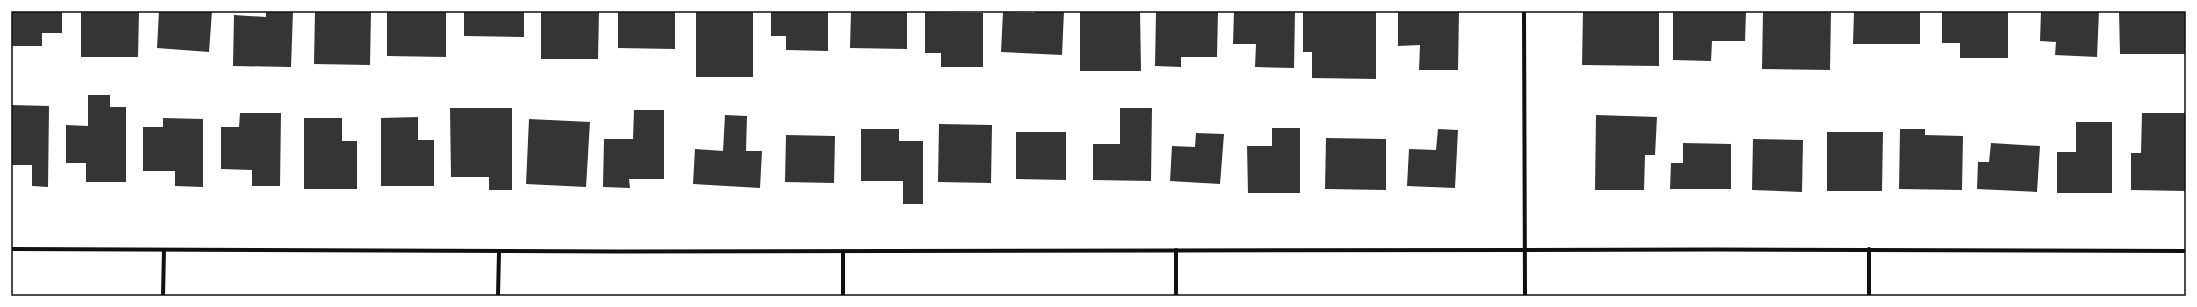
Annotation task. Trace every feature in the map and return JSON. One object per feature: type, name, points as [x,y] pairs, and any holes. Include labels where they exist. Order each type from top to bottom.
[{"type":"street","points":[[1524,11],[1524,296]]},
{"type":"street","points":[[11,249],[498,252],[1176,250],[1524,251],[1869,249],[2186,251]]},
{"type":"street","points":[[1869,249],[1869,296]]},
{"type":"street","points":[[163,296],[164,250]]},
{"type":"street","points":[[1176,250],[1176,296]]},
{"type":"street","points":[[498,252],[498,296]]},
{"type":"street","points":[[843,252],[843,296]]},
{"type":"building","points":[[11,11],[62,11],[62,33],[42,33],[42,46],[11,46]]},
{"type":"building","points":[[81,11],[139,11],[138,57],[81,57]]},
{"type":"building","points":[[159,11],[212,11],[209,52],[157,48]]},
{"type":"building","points":[[266,11],[293,11],[291,67],[233,66],[234,15],[266,17]]},
{"type":"building","points":[[315,11],[371,11],[370,65],[314,64]]},
{"type":"building","points":[[387,11],[446,11],[446,57],[387,56]]},
{"type":"building","points":[[464,11],[524,11],[524,37],[464,36]]},
{"type":"building","points":[[541,11],[599,11],[598,59],[541,59]]},
{"type":"building","points":[[618,11],[675,11],[675,49],[618,48]]},
{"type":"building","points":[[696,11],[753,11],[753,77],[696,77]]},
{"type":"building","points":[[771,11],[828,11],[828,51],[786,50],[786,36],[771,36]]},
{"type":"building","points":[[851,11],[907,11],[907,49],[850,48]]},
{"type":"building","points":[[1035,11],[1064,11],[1062,55],[1001,52],[1003,12],[1035,13]]},
{"type":"building","points":[[1080,11],[1140,11],[1141,71],[1080,71]]},
{"type":"building","points":[[1156,11],[1218,11],[1217,57],[1181,57],[1181,67],[1155,66]]},
{"type":"building","points":[[1234,11],[1295,11],[1294,68],[1255,67],[1256,44],[1233,44]]},
{"type":"building","points":[[1303,11],[1376,11],[1376,79],[1312,78],[1312,52],[1303,52]]},
{"type":"building","points":[[1398,11],[1459,11],[1458,70],[1419,70],[1420,45],[1398,46]]},
{"type":"building","points":[[1583,11],[1659,11],[1659,66],[1582,65]]},
{"type":"building","points":[[1673,11],[1746,11],[1745,41],[1712,41],[1711,61],[1673,60]]},
{"type":"building","points":[[1763,11],[1831,11],[1830,70],[1762,69]]},
{"type":"building","points":[[1854,11],[1920,11],[1920,44],[1853,44]]},
{"type":"building","points":[[1942,11],[2008,11],[2008,58],[1960,58],[1960,43],[1942,43]]},
{"type":"building","points":[[2041,11],[2099,11],[2097,57],[2055,55],[2056,42],[2040,41]]},
{"type":"building","points":[[2119,11],[2186,11],[2186,54],[2120,54]]},
{"type":"building","points":[[925,12],[983,13],[983,67],[941,67],[941,53],[925,53]]},
{"type":"building","points":[[88,95],[110,95],[110,107],[126,107],[126,182],[86,182],[86,163],[66,163],[66,125],[88,126]]},
{"type":"building","points":[[11,105],[49,106],[48,187],[32,186],[32,165],[11,165]]},
{"type":"building","points":[[450,108],[512,108],[512,190],[489,190],[489,177],[451,177]]},
{"type":"building","points":[[1120,108],[1152,108],[1151,181],[1093,180],[1093,144],[1120,144]]},
{"type":"building","points":[[634,110],[664,110],[664,179],[629,179],[630,188],[603,187],[604,139],[633,139]]},
{"type":"building","points":[[240,113],[281,113],[280,186],[252,186],[252,170],[221,169],[221,127],[239,127]]},
{"type":"building","points":[[2142,113],[2186,113],[2186,191],[2131,190],[2131,153],[2141,153]]},
{"type":"building","points":[[725,115],[747,116],[746,151],[762,151],[760,188],[693,184],[695,149],[723,151]]},
{"type":"building","points":[[1596,115],[1657,117],[1655,155],[1645,155],[1644,190],[1595,190]]},
{"type":"building","points":[[418,117],[418,140],[434,140],[434,186],[381,186],[381,118]]},
{"type":"building","points":[[163,118],[203,119],[203,187],[175,186],[175,171],[143,171],[143,127],[163,127]]},
{"type":"building","points":[[304,118],[342,118],[342,141],[357,141],[357,189],[304,189]]},
{"type":"building","points":[[529,119],[590,122],[586,187],[526,184]]},
{"type":"building","points":[[2076,122],[2112,122],[2112,193],[2057,193],[2057,152],[2076,152]]},
{"type":"building","points":[[939,124],[992,125],[991,183],[938,182]]},
{"type":"building","points":[[1272,128],[1300,128],[1300,193],[1248,193],[1247,146],[1272,146]]},
{"type":"building","points":[[861,129],[899,129],[899,141],[923,141],[923,204],[903,204],[903,181],[861,181]]},
{"type":"building","points":[[1438,129],[1458,130],[1455,188],[1407,186],[1409,149],[1436,150]]},
{"type":"building","points":[[1900,129],[1925,129],[1925,135],[1963,136],[1962,190],[1899,189]]},
{"type":"building","points":[[1016,132],[1066,132],[1066,180],[1016,179]]},
{"type":"building","points":[[1827,132],[1883,132],[1882,191],[1827,191]]},
{"type":"building","points":[[1196,133],[1224,134],[1220,184],[1170,181],[1172,146],[1195,147]]},
{"type":"building","points":[[786,135],[835,136],[834,183],[785,182]]},
{"type":"building","points":[[1326,138],[1386,139],[1386,190],[1325,189]]},
{"type":"building","points":[[1753,139],[1803,140],[1802,192],[1752,190]]},
{"type":"building","points":[[1683,143],[1731,144],[1731,189],[1670,189],[1671,163],[1683,163]]},
{"type":"building","points":[[1991,143],[2040,146],[2037,192],[1977,189],[1978,162],[1989,162]]}]
